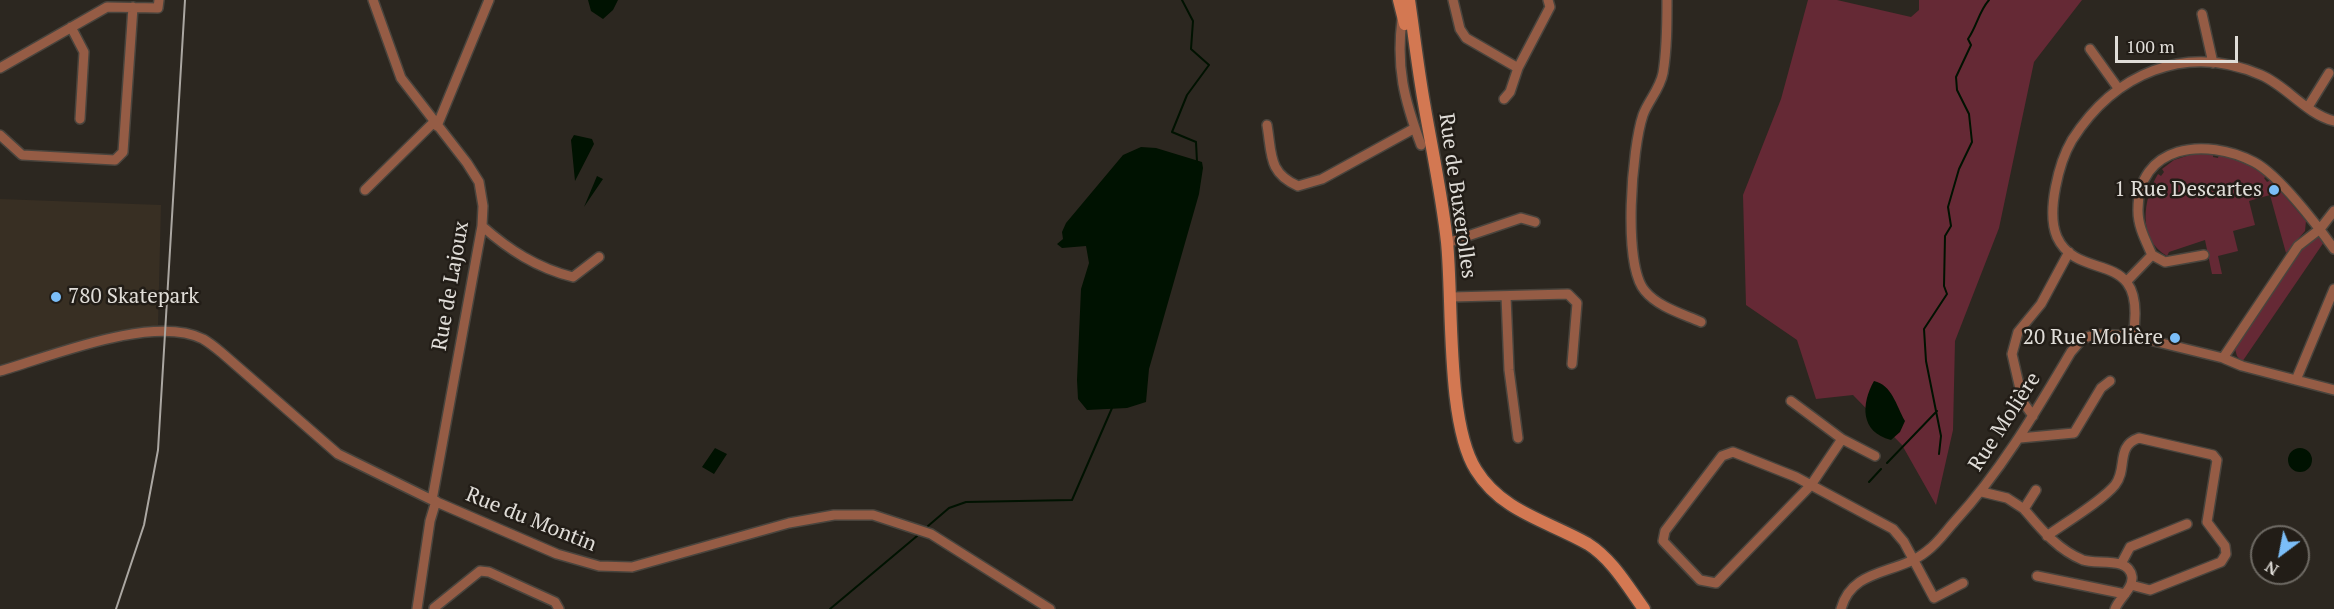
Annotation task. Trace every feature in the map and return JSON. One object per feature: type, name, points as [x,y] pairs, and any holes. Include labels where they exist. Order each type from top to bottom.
[{"type":"street","points":[[0,68],[107,7],[158,8],[159,0]]},
{"type":"street","name":"Rue de Lajoux","points":[[373,0],[394,66],[467,163],[479,182],[483,206],[482,226],[417,606]]},
{"type":"street","points":[[364,190],[436,124],[489,0]]},
{"type":"street","name":"Rue de Buxerolles","points":[[1400,0],[1423,101]]},
{"type":"street","name":"Rue de Buxerolles","points":[[1409,0],[1447,243],[1459,419],[1465,449],[1476,471],[1492,490],[1515,509],[1588,544],[1606,559],[1644,609]]},
{"type":"street","points":[[1453,0],[1460,29],[1466,38],[1518,68]]},
{"type":"street","points":[[1504,99],[1510,92],[1518,68],[1550,7],[1548,0]]},
{"type":"street","points":[[1667,0],[1667,40],[1662,76],[1644,112],[1636,144],[1631,215],[1633,247],[1638,278],[1646,293],[1660,303],[1701,322]]},
{"type":"street","points":[[0,135],[22,155],[115,160],[120,158],[123,152],[133,8]]},
{"type":"street","points":[[1403,14],[1399,48],[1406,103],[1421,145]]},
{"type":"street","points":[[2202,14],[2213,63]]},
{"type":"street","points":[[71,27],[84,52],[80,119]]},
{"type":"street","points":[[2090,49],[2118,88]]},
{"type":"street","points":[[2133,336],[2136,314],[2133,293],[2127,281],[2110,268],[2069,252],[2057,237],[2053,217],[2057,179],[2067,149],[2082,125],[2118,88],[2144,73],[2176,64],[2213,63],[2262,75],[2308,107],[2334,121]]},
{"type":"street","points":[[2308,107],[2329,74]]},
{"type":"street","points":[[1406,103],[1423,101]]},
{"type":"street","points":[[1267,124],[1274,169],[1285,180],[1298,186],[1322,179],[1415,128]]},
{"type":"street","points":[[2204,255],[2165,262],[2152,255],[2142,232],[2138,211],[2142,189],[2149,172],[2166,157],[2184,149],[2229,150],[2256,163],[2273,176],[2320,229],[2334,249]]},
{"type":"street","points":[[2223,358],[2298,246],[2320,229],[2334,211]]},
{"type":"street","points":[[1447,243],[1521,218],[1535,222]]},
{"type":"street","points":[[482,226],[508,249],[550,271],[573,277],[599,257]]},
{"type":"street","points":[[2033,416],[2024,402],[2012,354],[2018,332],[2041,304],[2069,252]]},
{"type":"street","points":[[2127,281],[2152,255]]},
{"type":"street","points":[[2296,380],[2334,289]]},
{"type":"street","points":[[1452,297],[1568,294],[1577,303],[1572,364]]},
{"type":"street","points":[[1506,296],[1509,370],[1518,438]]},
{"type":"street","name":"Rue du Montin","points":[[0,371],[134,332],[182,333],[203,339],[222,353],[339,454],[434,500],[573,561],[616,568],[649,564],[789,524],[834,515],[873,515],[931,534],[1050,609]]},
{"type":"street","name":"Rue Molière","points":[[1841,609],[1845,596],[1857,582],[1914,561],[1929,550],[1982,492],[2020,438],[2071,352],[2082,339],[2096,333],[2133,336],[2223,358],[2232,363],[2334,390]]},
{"type":"street","points":[[2020,438],[2074,433],[2101,388],[2109,381]]},
{"type":"street","points":[[1791,401],[1842,439],[1875,456]]},
{"type":"street","points":[[2047,536],[2117,482],[2125,447],[2129,441],[2139,438],[2213,455],[2217,460],[2207,522],[2225,546],[2226,554],[2220,562],[2150,590],[2131,585]]},
{"type":"street","points":[[1842,439],[1811,485],[1716,583],[1709,584],[1700,580],[1663,541],[1665,531],[1722,456],[1733,452],[1811,485],[1893,529],[1904,542],[1934,598],[1963,583]]},
{"type":"street","points":[[2024,509],[2036,490]]},
{"type":"street","points":[[1982,492],[2007,498],[2024,509],[2047,536],[2084,560],[2121,564],[2131,573],[2131,585],[2115,609]]},
{"type":"street","points":[[2121,564],[2130,546],[2187,524]]},
{"type":"street","points":[[417,606],[434,608],[480,571],[489,572],[555,602],[559,609]]},
{"type":"street","points":[[2037,576],[2124,594]]},
{"type":"shaded area","points":[[588,0],[618,0],[613,10],[603,19],[591,11]]},
{"type":"shaded area","points":[[1808,0],[1837,0],[1911,17],[1919,10],[1919,0],[2082,0],[2034,62],[1999,228],[1955,341],[1953,430],[1936,505],[1902,445],[1853,395],[1816,399],[1797,340],[1746,305],[1743,195],[1781,99]]},
{"type":"shaded area","points":[[574,135],[592,139],[594,144],[575,181],[571,140]]},
{"type":"shaded area","points":[[1141,147],[1156,148],[1202,162],[1199,194],[1149,369],[1146,402],[1127,408],[1087,410],[1078,399],[1077,380],[1081,289],[1089,263],[1086,246],[1062,248],[1057,244],[1063,239],[1062,232],[1066,223],[1123,155]]},
{"type":"shaded area","points":[[2196,153],[2213,153],[2213,157],[2218,158],[2219,154],[2251,166],[2267,176],[2264,178],[2267,182],[2271,180],[2306,221],[2305,231],[2286,253],[2270,195],[2249,201],[2255,225],[2233,231],[2238,251],[2218,256],[2222,274],[2212,274],[2205,240],[2169,252],[2167,256],[2157,249],[2147,229],[2146,218],[2146,206],[2153,184],[2158,174],[2161,176],[2164,172],[2162,169],[2174,160]]},
{"type":"shaded area","points":[[597,176],[603,179],[584,207]]},
{"type":"shaded area","points":[[0,199],[161,205],[158,325],[0,366]]},
{"type":"shaded area","points":[[2317,236],[2324,242],[2242,362],[2235,349],[2300,250]]},
{"type":"shaded area","points":[[1874,381],[1889,391],[1905,421],[1900,432],[1891,440],[1873,431],[1866,416],[1867,399]]},
{"type":"shaded area","points":[[715,448],[727,454],[714,474],[702,467]]},
{"type":"shaded area","points":[[2300,448],[2305,449],[2311,455],[2311,465],[2305,471],[2300,472],[2295,471],[2289,465],[2288,460],[2289,455],[2295,449]]},
{"type":"waterway","points":[[1182,0],[1193,21],[1191,49],[1209,65],[1187,95],[1172,132],[1196,142],[1197,162]]},
{"type":"waterway","points":[[1939,454],[1941,436],[1926,361],[1924,329],[1947,294],[1944,286],[1945,236],[1951,226],[1948,207],[1959,169],[1972,142],[1969,114],[1957,90],[1956,77],[1971,45],[1968,39],[1989,0]]},
{"type":"waterway","points":[[928,526],[949,508],[966,502],[1072,500],[1112,408]]},
{"type":"waterway","points":[[1887,463],[1937,411]]},
{"type":"waterway","points":[[1869,482],[1881,469]]},
{"type":"waterway","points":[[830,609],[917,536]]},
{"type":"railway","points":[[116,609],[144,525],[158,450],[185,0]]},
{"type":"place","name":"1 Rue Descartes","points":[[2274,190]]},
{"type":"place","name":"780 Skatepark","points":[[56,297]]},
{"type":"place","name":"20 Rue Molière","points":[[2175,338]]}]
